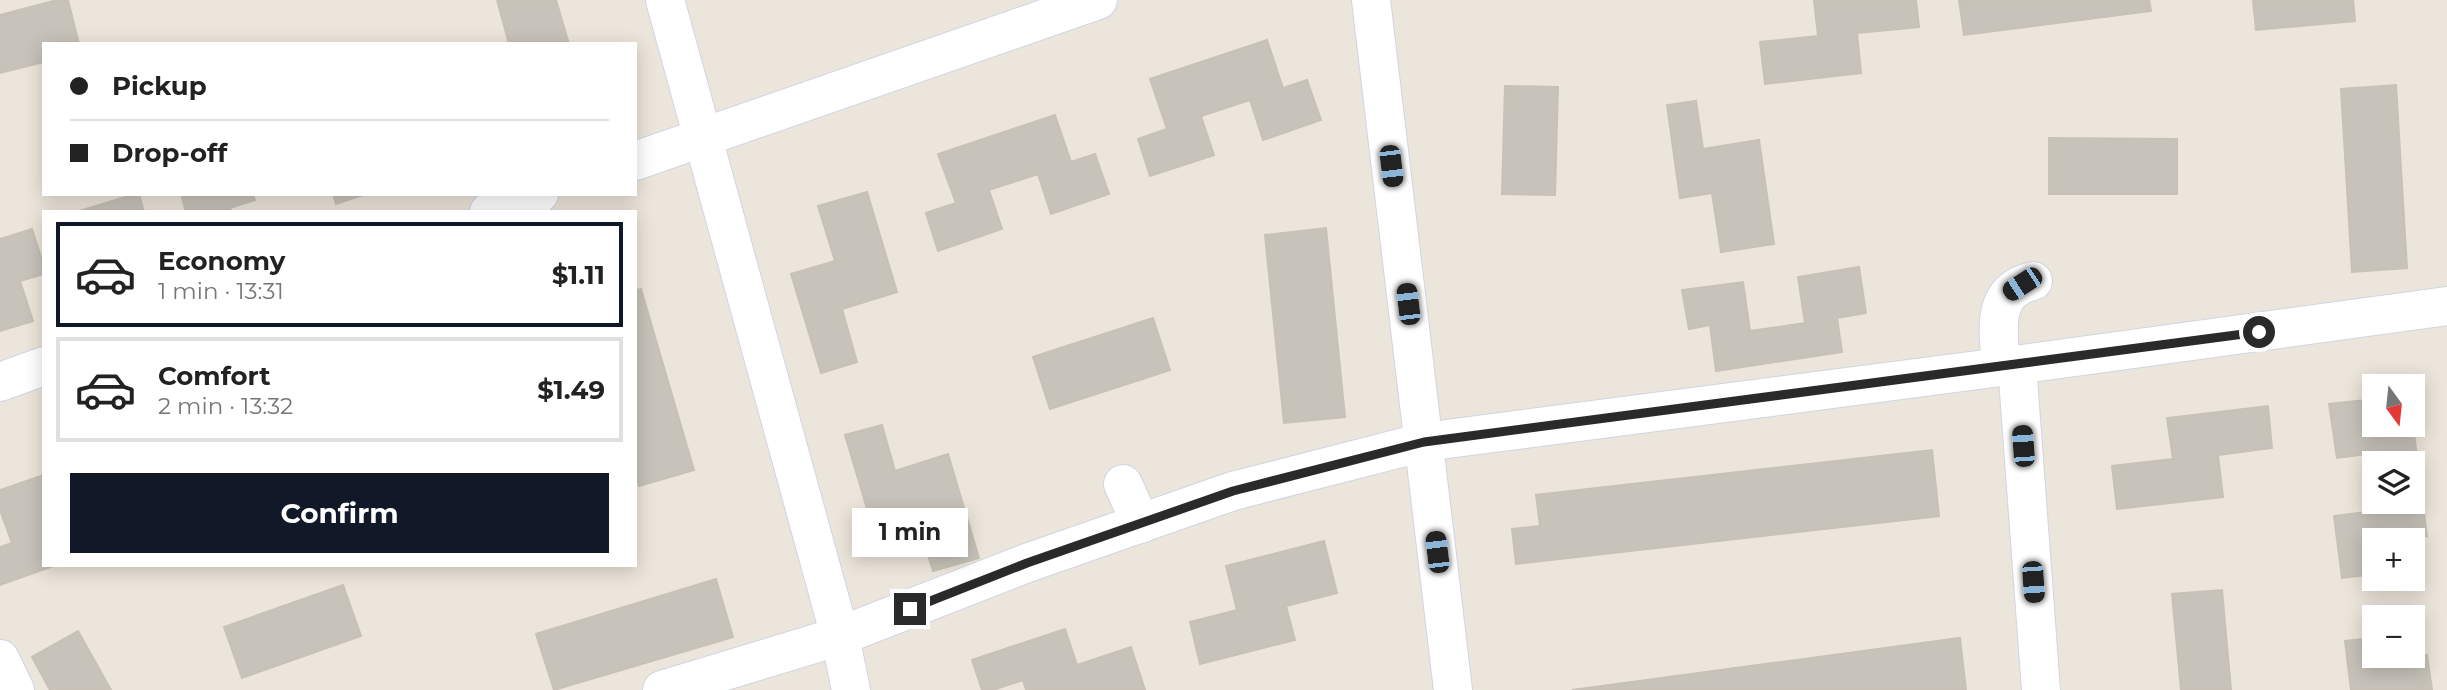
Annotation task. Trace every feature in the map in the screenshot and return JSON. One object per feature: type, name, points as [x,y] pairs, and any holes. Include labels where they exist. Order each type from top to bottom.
[{"type":"street","points":[[665,0],[840,636],[851,690]]},
{"type":"street","points":[[637,160],[1098,0]]},
{"type":"street","points":[[1371,0],[1453,690]]},
{"type":"street","points":[[495,210],[533,196]]},
{"type":"street","points":[[2033,281],[2010,291],[2002,304],[1999,324],[2009,366],[2041,690]]},
{"type":"street","points":[[662,690],[840,636],[1027,563],[1233,491],[1424,442],[2447,306]]},
{"type":"street","points":[[0,382],[42,367]]},
{"type":"street","points":[[1124,484],[1141,524]]},
{"type":"street","points":[[0,659],[15,690]]},
{"type":"building","points":[[57,0],[68,0],[78,42],[42,42],[42,62],[0,73],[0,15]]},
{"type":"building","points":[[497,0],[556,0],[568,42],[508,42]]},
{"type":"building","points":[[1814,0],[1916,0],[1919,27],[1857,33],[1861,73],[1765,84],[1760,42],[1818,36]]},
{"type":"building","points":[[1959,0],[2149,0],[2151,11],[1964,35]]},
{"type":"building","points":[[2253,0],[2353,0],[2355,21],[2256,30]]},
{"type":"building","points":[[1267,40],[1283,88],[1307,80],[1321,120],[1263,140],[1250,100],[1201,116],[1214,155],[1150,176],[1138,139],[1167,129],[1150,79]]},
{"type":"building","points":[[2396,85],[2407,268],[2352,272],[2341,89]]},
{"type":"building","points":[[1505,86],[1558,87],[1555,195],[1502,194]]},
{"type":"building","points":[[1696,101],[1703,149],[1759,140],[1774,244],[1721,252],[1712,193],[1680,198],[1667,105]]},
{"type":"building","points":[[1055,115],[1071,162],[1095,154],[1109,194],[1051,214],[1038,174],[989,190],[1002,229],[938,251],[926,213],[956,203],[938,154]]},
{"type":"building","points":[[2049,138],[2177,139],[2177,194],[2049,194]]},
{"type":"building","points":[[867,192],[897,292],[842,309],[857,362],[821,373],[791,274],[835,261],[818,206]]},
{"type":"building","points":[[128,196],[140,196],[143,210],[83,210]]},
{"type":"building","points":[[182,196],[254,196],[255,200],[230,210],[185,210]]},
{"type":"building","points":[[334,196],[360,196],[336,204]]},
{"type":"building","points":[[1326,228],[1345,417],[1284,423],[1265,235]]},
{"type":"building","points":[[32,229],[42,260],[42,275],[20,281],[33,321],[0,331],[0,239]]},
{"type":"building","points":[[1859,267],[1866,313],[1837,318],[1842,352],[1716,371],[1710,325],[1689,329],[1682,290],[1743,282],[1750,331],[1805,323],[1798,277]]},
{"type":"building","points":[[641,289],[694,470],[639,486],[637,480],[637,290]]},
{"type":"building","points":[[1153,318],[1170,370],[1050,409],[1033,357]]},
{"type":"building","points":[[2362,400],[2362,438],[2415,438],[2416,451],[2362,451],[2362,455],[2337,458],[2329,404]]},
{"type":"building","points":[[2268,406],[2272,448],[2218,455],[2223,497],[2117,509],[2112,466],[2173,459],[2167,418]]},
{"type":"building","points":[[882,425],[895,471],[948,454],[979,558],[933,571],[917,519],[874,532],[845,435]]},
{"type":"building","points":[[1932,450],[1939,516],[1516,564],[1512,529],[1540,526],[1536,495]]},
{"type":"building","points":[[42,476],[42,567],[50,567],[0,585],[0,547],[12,543],[0,510],[0,490]]},
{"type":"building","points":[[2362,512],[2424,514],[2427,536],[2425,528],[2362,528],[2362,576],[2342,578],[2334,516]]},
{"type":"building","points":[[1324,541],[1337,593],[1286,606],[1295,640],[1200,664],[1190,622],[1237,610],[1226,566]]},
{"type":"building","points":[[716,579],[733,637],[554,690],[536,634]]},
{"type":"building","points":[[343,585],[361,636],[242,678],[224,627]]},
{"type":"building","points":[[2222,590],[2231,690],[2181,690],[2172,594]]},
{"type":"building","points":[[1065,629],[1077,665],[1131,647],[1145,690],[1026,690],[1023,680],[993,690],[982,690],[972,660]]},
{"type":"building","points":[[78,631],[111,690],[50,690],[32,657]]},
{"type":"building","points":[[1960,638],[1966,690],[1572,690]]},
{"type":"building","points":[[2362,639],[2362,668],[2425,668],[2427,655],[2432,690],[2351,690],[2345,641]]},
{"type":"route","points":[[910,609],[1027,563],[1233,491],[1424,442],[2259,332]]}]
